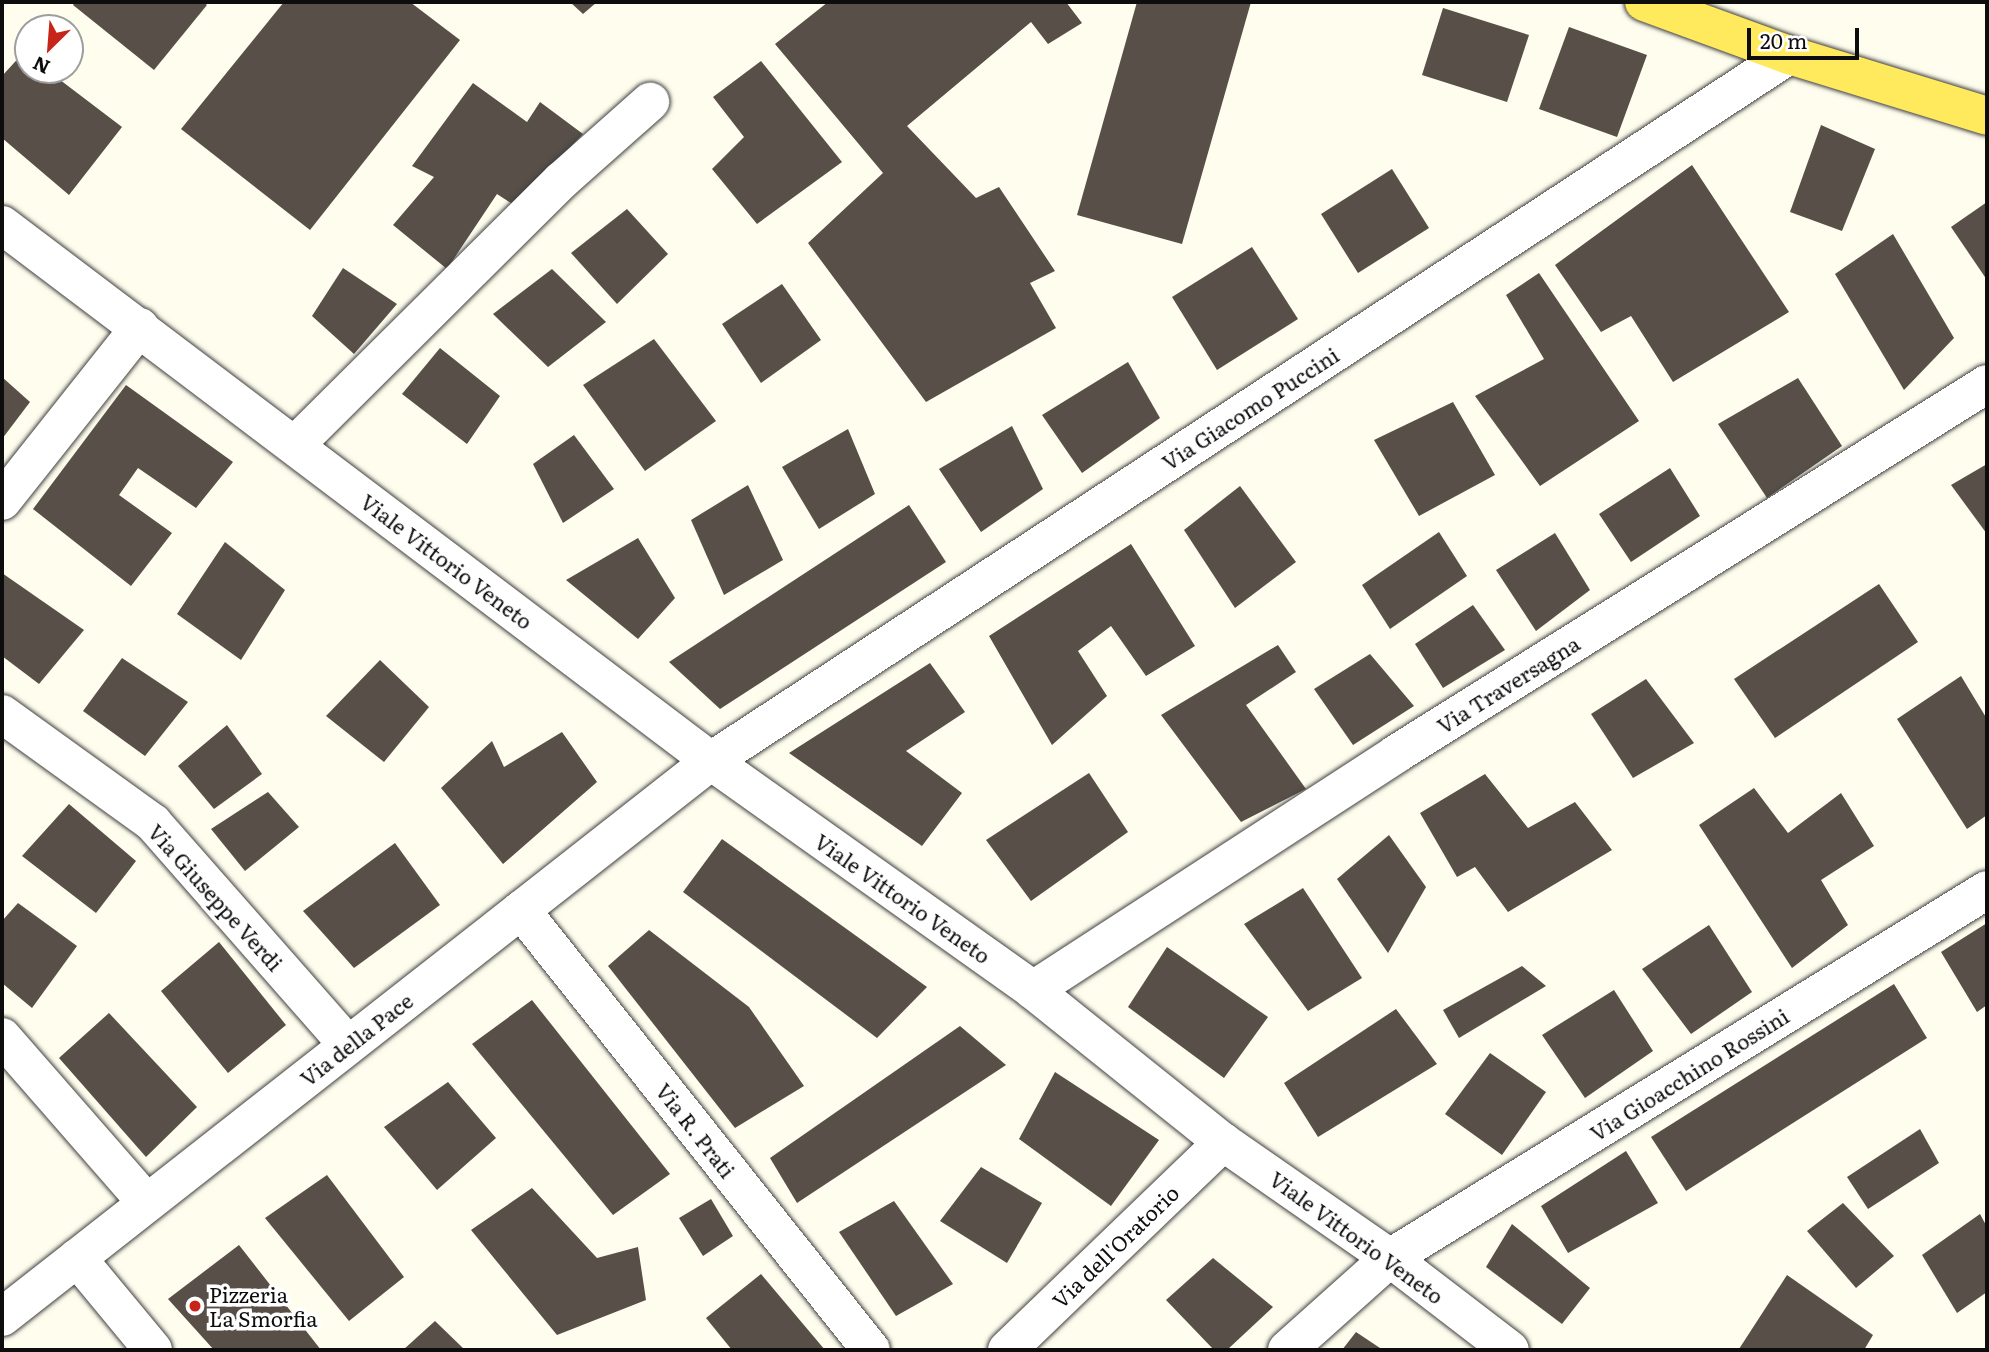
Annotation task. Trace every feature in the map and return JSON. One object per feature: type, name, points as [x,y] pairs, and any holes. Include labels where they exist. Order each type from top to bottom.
[{"type":"main road","points":[[1644,2],[1788,54],[1987,116]]},
{"type":"street","name":"Via Giacomo Puccini","points":[[711,761],[1788,54]]},
{"type":"street","points":[[295,445],[562,180],[650,102]]},
{"type":"street","name":"Viale Vittorio Veneto","points":[[2,225],[711,761],[1033,990],[1223,1142],[1390,1258],[1510,1350]]},
{"type":"street","points":[[2,501],[140,327]]},
{"type":"street","name":"Via Traversagna","points":[[1033,990],[1396,754],[1987,384]]},
{"type":"street","name":"Via Giuseppe Verdi","points":[[2,714],[153,824],[348,1045]]},
{"type":"street","name":"Via della Pace","points":[[2,1317],[711,761]]},
{"type":"street","name":"Via Gioacchino Rossini","points":[[1287,1350],[1390,1258],[1987,890]]},
{"type":"street","name":"Via R. Prati","points":[[521,910],[871,1350]]},
{"type":"street","points":[[2,1037],[147,1203]]},
{"type":"street","name":"Via dell'Oratorio","points":[[1007,1350],[1223,1142]]},
{"type":"street","points":[[77,1258],[153,1350]]},
{"type":"building","points":[[75,2],[203,2],[207,5],[154,70],[73,5]]},
{"type":"building","points":[[284,2],[410,2],[460,40],[310,230],[181,129]]},
{"type":"building","points":[[570,2],[597,2],[583,14]]},
{"type":"building","points":[[828,2],[1066,2],[1082,23],[1048,44],[1031,22],[907,126],[976,198],[999,187],[1055,271],[1030,283],[1056,328],[926,402],[808,243],[883,173],[775,44]]},
{"type":"building","points":[[1137,2],[1251,2],[1182,244],[1077,215]]},
{"type":"building","points":[[1443,8],[1529,35],[1507,102],[1422,75]]},
{"type":"building","points":[[1569,27],[1647,55],[1617,137],[1539,109]]},
{"type":"building","points":[[761,61],[842,162],[757,224],[712,169],[744,137],[713,97]]},
{"type":"building","points":[[14,63],[14,84],[65,84],[122,127],[69,195],[2,138],[2,76]]},
{"type":"building","points":[[473,83],[527,122],[540,102],[583,134],[514,205],[497,194],[447,269],[393,225],[434,177],[412,166]]},
{"type":"building","points":[[1821,125],[1875,149],[1842,231],[1790,212]]},
{"type":"building","points":[[1692,165],[1789,312],[1673,382],[1631,316],[1601,332],[1555,265]]},
{"type":"building","points":[[1392,169],[1429,228],[1358,273],[1321,214]]},
{"type":"building","points":[[1987,202],[1987,280],[1951,227]]},
{"type":"building","points":[[627,209],[668,254],[617,304],[571,253]]},
{"type":"building","points":[[1893,234],[1954,338],[1904,390],[1835,274]]},
{"type":"building","points":[[1252,247],[1298,319],[1217,370],[1172,297]]},
{"type":"building","points":[[343,268],[397,304],[354,354],[312,316]]},
{"type":"building","points":[[552,269],[606,322],[548,367],[493,314]]},
{"type":"building","points":[[1539,273],[1639,421],[1540,486],[1475,396],[1544,359],[1506,295]]},
{"type":"building","points":[[782,284],[821,340],[761,383],[722,324]]},
{"type":"building","points":[[654,339],[716,421],[645,471],[583,385]]},
{"type":"building","points":[[440,348],[500,396],[467,444],[402,394]]},
{"type":"building","points":[[1128,362],[1160,418],[1082,473],[1042,415]]},
{"type":"building","points":[[2,377],[30,402],[2,439]]},
{"type":"building","points":[[1798,378],[1842,446],[1767,498],[1718,424]]},
{"type":"building","points":[[126,385],[233,462],[196,508],[138,468],[119,495],[172,533],[131,586],[33,509]]},
{"type":"building","points":[[1453,402],[1495,475],[1419,516],[1374,440]]},
{"type":"building","points":[[1012,426],[1043,489],[981,532],[939,469]]},
{"type":"building","points":[[848,429],[875,494],[819,529],[782,467]]},
{"type":"building","points":[[574,435],[614,489],[563,523],[533,464]]},
{"type":"building","points":[[1987,464],[1987,534],[1951,485]]},
{"type":"building","points":[[1670,468],[1700,516],[1631,562],[1599,514]]},
{"type":"building","points":[[748,485],[783,560],[724,595],[691,520]]},
{"type":"building","points":[[1240,486],[1296,562],[1235,608],[1184,530]]},
{"type":"building","points":[[909,505],[946,562],[720,709],[669,662]]},
{"type":"building","points":[[1439,532],[1467,576],[1390,629],[1362,585]]},
{"type":"building","points":[[1555,533],[1590,590],[1536,631],[1496,570]]},
{"type":"building","points":[[638,538],[675,598],[638,639],[566,580]]},
{"type":"building","points":[[225,542],[285,590],[241,660],[177,614]]},
{"type":"building","points":[[1131,544],[1195,646],[1146,676],[1111,626],[1078,651],[1107,696],[1052,745],[989,636]]},
{"type":"building","points":[[2,573],[84,630],[39,684],[2,656]]},
{"type":"building","points":[[1879,584],[1918,642],[1775,738],[1734,679]]},
{"type":"building","points":[[1473,605],[1505,650],[1443,688],[1415,644]]},
{"type":"building","points":[[1278,645],[1296,672],[1246,705],[1306,789],[1241,822],[1161,715]]},
{"type":"building","points":[[1370,654],[1414,706],[1353,745],[1314,689]]},
{"type":"building","points":[[122,658],[188,702],[145,756],[83,711]]},
{"type":"building","points":[[380,660],[429,707],[384,762],[326,716]]},
{"type":"building","points":[[930,663],[965,712],[906,751],[962,793],[922,846],[789,753]]},
{"type":"building","points":[[1961,676],[1987,719],[1987,815],[1967,829],[1897,719]]},
{"type":"building","points":[[1646,679],[1694,743],[1633,778],[1591,714]]},
{"type":"building","points":[[227,725],[262,774],[214,809],[178,766]]},
{"type":"building","points":[[562,732],[597,782],[503,864],[441,788],[492,741],[504,767]]},
{"type":"building","points":[[1089,773],[1128,832],[1031,901],[986,840]]},
{"type":"building","points":[[1485,774],[1528,828],[1575,802],[1612,850],[1508,912],[1475,867],[1457,877],[1420,813]]},
{"type":"building","points":[[1754,788],[1788,833],[1841,793],[1874,846],[1821,880],[1848,925],[1792,968],[1699,825]]},
{"type":"building","points":[[268,792],[299,827],[245,871],[211,829]]},
{"type":"building","points":[[69,804],[136,861],[96,913],[22,856]]},
{"type":"building","points":[[1389,835],[1426,887],[1388,953],[1337,879]]},
{"type":"building","points":[[722,839],[927,987],[877,1038],[683,892]]},
{"type":"building","points":[[395,843],[440,905],[354,968],[303,911]]},
{"type":"building","points":[[1303,888],[1362,978],[1308,1011],[1244,924]]},
{"type":"building","points":[[18,903],[77,946],[32,1008],[2,983],[2,921]]},
{"type":"building","points":[[1987,923],[1987,1005],[1977,1012],[1941,952]]},
{"type":"building","points":[[1709,925],[1752,992],[1691,1034],[1642,969]]},
{"type":"building","points":[[649,930],[749,1007],[804,1086],[735,1128],[608,966]]},
{"type":"building","points":[[219,942],[286,1025],[228,1073],[161,991]]},
{"type":"building","points":[[1167,947],[1268,1017],[1224,1078],[1128,1007]]},
{"type":"building","points":[[1522,966],[1546,986],[1459,1038],[1443,1010]]},
{"type":"building","points":[[1894,984],[1927,1038],[1686,1191],[1651,1137]]},
{"type":"building","points":[[1614,990],[1653,1051],[1585,1098],[1542,1035]]},
{"type":"building","points":[[532,1000],[670,1174],[613,1215],[472,1044]]},
{"type":"building","points":[[1396,1009],[1437,1064],[1318,1137],[1284,1083]]},
{"type":"building","points":[[109,1013],[197,1107],[146,1157],[59,1058]]},
{"type":"building","points":[[960,1026],[1006,1065],[797,1203],[770,1158]]},
{"type":"building","points":[[1490,1053],[1546,1092],[1502,1155],[1445,1114]]},
{"type":"building","points":[[1055,1072],[1159,1140],[1111,1206],[1019,1139]]},
{"type":"building","points":[[448,1082],[496,1138],[437,1190],[384,1127]]},
{"type":"building","points":[[1920,1129],[1939,1163],[1868,1209],[1847,1177]]},
{"type":"building","points":[[1626,1151],[1658,1203],[1568,1253],[1541,1206]]},
{"type":"building","points":[[981,1167],[1042,1203],[1007,1263],[940,1221]]},
{"type":"building","points":[[327,1175],[404,1277],[349,1321],[265,1218]]},
{"type":"building","points":[[532,1188],[597,1258],[638,1247],[646,1300],[557,1335],[471,1230]]},
{"type":"building","points":[[711,1199],[733,1236],[703,1256],[679,1218]]},
{"type":"building","points":[[894,1201],[953,1284],[896,1316],[839,1232]]},
{"type":"building","points":[[1843,1203],[1894,1256],[1856,1288],[1807,1231]]},
{"type":"building","points":[[1980,1214],[1987,1227],[1987,1292],[1957,1313],[1922,1255]]},
{"type":"building","points":[[1512,1224],[1590,1288],[1562,1324],[1486,1267]]},
{"type":"building","points":[[239,1245],[321,1350],[214,1350],[168,1299]]},
{"type":"building","points":[[1213,1258],[1273,1307],[1227,1350],[1214,1350],[1166,1300]]},
{"type":"building","points":[[761,1274],[825,1350],[732,1350],[706,1318]]},
{"type":"building","points":[[1787,1275],[1873,1335],[1864,1350],[1739,1349]]},
{"type":"building","points":[[435,1321],[465,1350],[403,1350]]},
{"type":"building","points":[[1356,1332],[1383,1350],[1342,1350]]},
{"type":"place","name":"Pizzeria La Smorfia","points":[[195,1306]]}]
